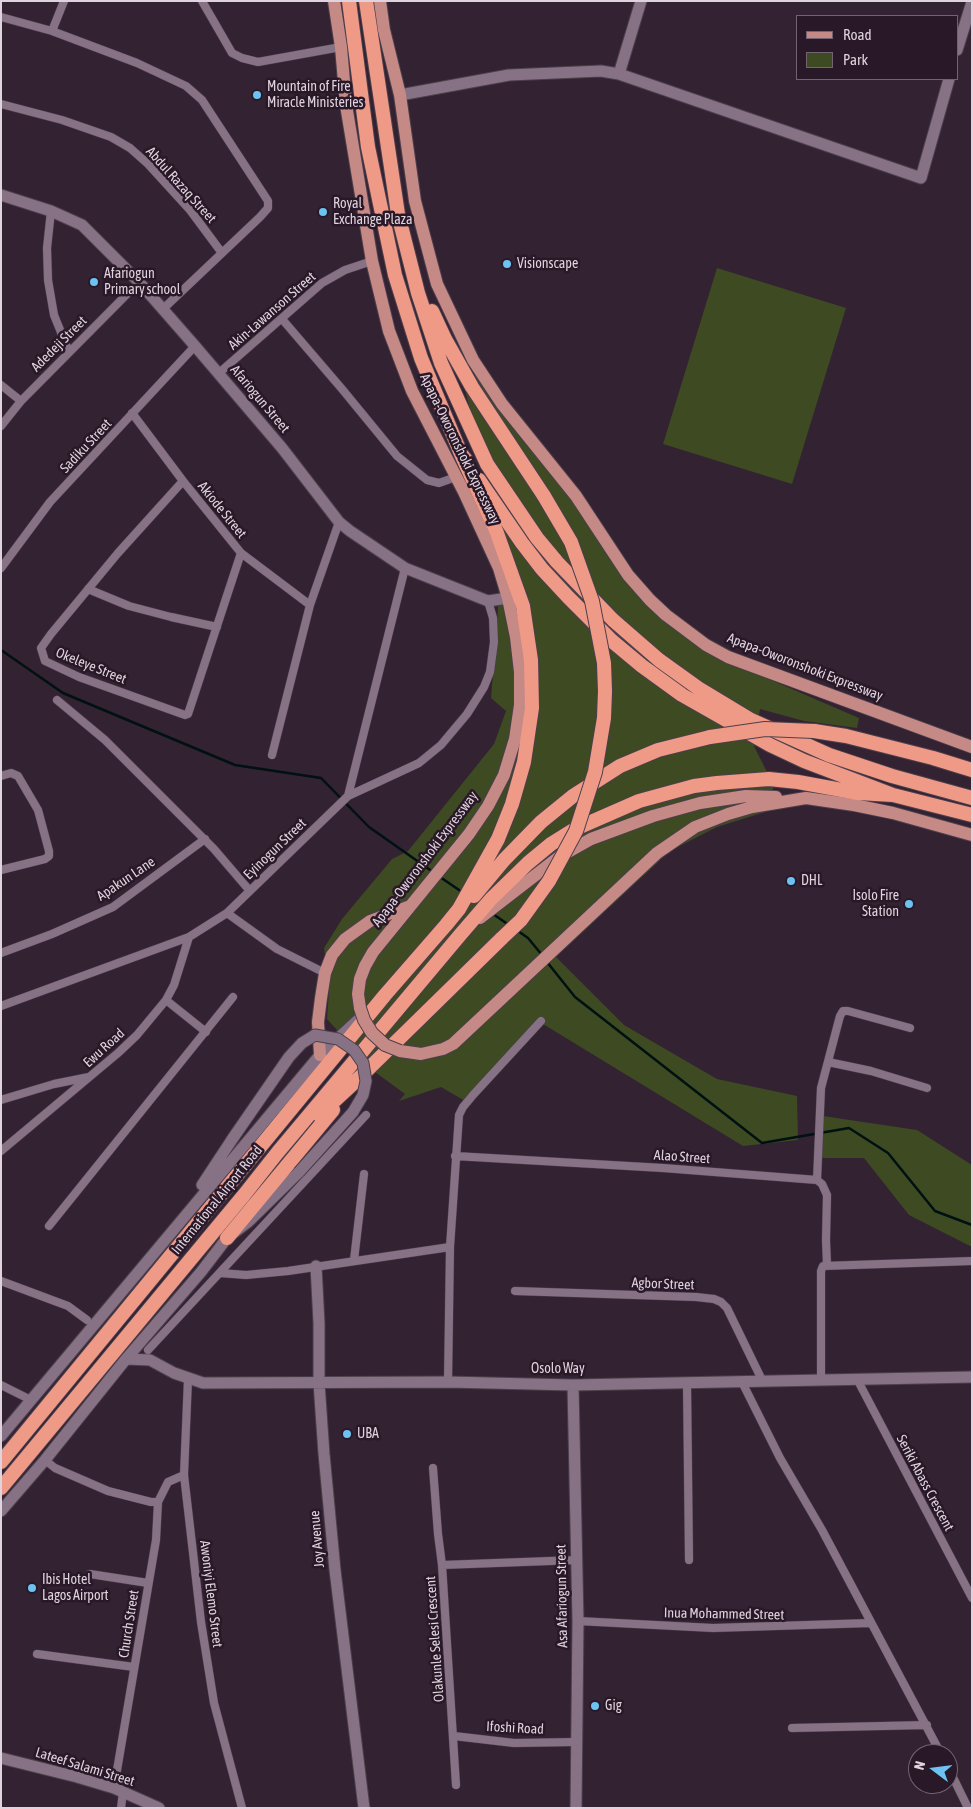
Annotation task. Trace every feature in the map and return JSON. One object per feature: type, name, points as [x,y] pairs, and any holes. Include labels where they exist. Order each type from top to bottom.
[{"type":"highway","name":"Apapa-Oworonshoki Expressway","points":[[348,1],[368,147],[395,275],[421,358],[461,454],[522,543],[542,569],[612,641],[642,666],[690,699],[770,745],[804,761],[893,795],[972,815]]},
{"type":"highway","name":"Apapa-Oworonshoki Expressway","points":[[366,1],[398,214],[418,293],[441,363],[487,464],[537,538],[613,620],[659,660],[698,688],[751,720],[854,764],[972,798]]},
{"type":"highway","points":[[278,1152],[359,1078],[521,920],[536,901],[553,875],[576,831],[595,772],[604,718],[604,663],[592,601],[571,542],[544,496],[472,387],[445,339],[424,292],[398,214]]},
{"type":"highway","points":[[461,454],[497,534],[523,606],[531,660],[532,708],[524,762],[512,804],[476,888]]},
{"type":"highway","points":[[476,888],[541,822],[573,796],[620,766],[658,750],[710,737],[765,729],[814,731],[846,736],[972,770]]},
{"type":"highway","name":"International Airport Road","points":[[1,1488],[460,935],[494,902],[528,863],[551,844],[575,829],[639,801],[694,786],[769,778],[858,793],[893,795]]},
{"type":"highway","name":"International Airport Road","points":[[1,1462],[385,995],[460,910],[476,888]]},
{"type":"highway","points":[[226,1238],[359,1078]]},
{"type":"highway","points":[[226,1238],[244,1195]]},
{"type":"main road","name":"Apapa-Oworonshoki Expressway","points":[[334,1],[341,47],[346,105],[372,261],[389,331],[412,391],[456,477],[499,568],[508,598],[516,637],[520,672],[520,705],[515,739],[504,775],[488,806],[364,966],[358,994],[364,1020],[372,1033],[385,1044],[400,1051],[421,1054],[453,1044],[656,853],[695,827],[728,814],[752,807],[806,798],[893,813],[972,836]]},
{"type":"main road","name":"Apapa-Oworonshoki Expressway","points":[[380,1],[384,30],[400,96],[415,201],[437,284],[473,360],[502,404],[576,496],[628,575],[650,600],[686,631],[728,657],[972,747]]},
{"type":"main road","points":[[494,902],[559,857],[590,839],[653,816],[700,803],[746,796],[806,798]]},
{"type":"main road","points":[[320,1055],[318,1022],[325,973],[332,956],[345,939],[370,921],[412,905]]},
{"type":"street","points":[[52,31],[64,1]]},
{"type":"street","points":[[202,1],[232,53],[242,58],[258,62],[341,47]]},
{"type":"street","points":[[619,74],[641,1]]},
{"type":"street","points":[[958,47],[972,2]]},
{"type":"street","points":[[1,17],[52,31],[137,63],[186,86],[202,100],[269,204],[260,217],[163,309]]},
{"type":"street","points":[[400,96],[509,75],[601,71],[619,74],[921,178],[949,80]]},
{"type":"street","name":"Abdul Razaq Street","points":[[1,104],[62,120],[111,137],[130,148],[148,164],[190,210],[222,253]]},
{"type":"street","name":"Afariogun Street","points":[[1,195],[51,211],[82,225],[139,282],[219,373],[282,448],[339,522],[365,542],[406,568],[488,601]]},
{"type":"street","points":[[51,211],[47,248],[48,280],[54,315],[69,352]]},
{"type":"street","name":"Akin-Lawanson Street","points":[[219,373],[322,283],[345,270],[372,261]]},
{"type":"street","name":"Adedeji Street","points":[[1,426],[21,401],[139,282]]},
{"type":"street","points":[[282,319],[342,388],[397,456],[427,480],[439,482],[456,477]]},
{"type":"street","name":"Sadiku Street","points":[[1,568],[50,502],[195,346]]},
{"type":"street","points":[[1,385],[21,401]]},
{"type":"street","name":"Akiode Street","points":[[132,413],[183,481],[241,553],[310,605]]},
{"type":"street","name":"Okeleye Street","points":[[183,481],[118,553],[50,634],[41,648],[45,661],[79,677],[185,715],[188,714],[241,553]]},
{"type":"street","points":[[272,755],[310,605],[339,522]]},
{"type":"street","points":[[348,796],[406,568]]},
{"type":"street","points":[[88,589],[130,606],[217,627]]},
{"type":"street","points":[[348,796],[419,763],[441,745],[467,714],[484,687],[490,672],[494,642],[493,618],[488,601],[508,598]]},
{"type":"street","points":[[57,700],[105,740],[205,839],[250,891]]},
{"type":"street","points":[[1,776],[11,773],[18,776],[38,810],[50,851],[45,859],[1,870]]},
{"type":"street","name":"Eyinogun Street","points":[[1,1006],[189,937],[227,913],[348,796]]},
{"type":"street","name":"Apakun Lane","points":[[1,953],[52,934],[113,907],[205,839]]},
{"type":"street","points":[[227,913],[277,949],[325,973]]},
{"type":"street","name":"Ewu Road","points":[[1,1151],[137,1035],[166,1000],[174,985],[189,937]]},
{"type":"street","name":"International Airport Road","points":[[1,1436],[320,1055],[385,995]]},
{"type":"street","points":[[49,1226],[233,997]]},
{"type":"street","points":[[166,1000],[206,1032]]},
{"type":"street","points":[[827,1265],[827,1194],[822,1184],[817,1180],[821,1088],[840,1016],[843,1011],[910,1028]]},
{"type":"street","points":[[448,1382],[450,1247],[459,1115],[462,1107],[542,1022]]},
{"type":"street","points":[[1,1511],[200,1272],[226,1238],[248,1222],[299,1172],[353,1112],[363,1095],[366,1081],[363,1063],[354,1050],[338,1039],[315,1035],[302,1043],[289,1057],[172,1230]]},
{"type":"street","points":[[828,1062],[871,1071],[927,1088]]},
{"type":"street","points":[[1,1100],[54,1084],[91,1076]]},
{"type":"street","points":[[149,1355],[220,1273],[366,1116]]},
{"type":"street","name":"Alao Street","points":[[455,1156],[817,1180]]},
{"type":"street","points":[[354,1260],[364,1174]]},
{"type":"street","points":[[220,1273],[246,1276],[450,1247]]},
{"type":"street","points":[[821,1380],[821,1271],[823,1266],[972,1261]]},
{"type":"street","name":"Joy Avenue","points":[[316,1266],[319,1323],[319,1383],[335,1570],[364,1808]]},
{"type":"street","points":[[1,1281],[68,1306],[87,1320]]},
{"type":"street","name":"Agbor Street","points":[[515,1291],[714,1299],[721,1302],[727,1308],[762,1380]]},
{"type":"street","points":[[145,1336],[149,1355]]},
{"type":"street","name":"Osolo Way","points":[[126,1359],[149,1355],[188,1379],[211,1383],[448,1382],[573,1385],[972,1377]]},
{"type":"street","name":"Awoniyi Elemo Street","points":[[188,1379],[184,1475],[201,1622],[214,1703],[242,1808]]},
{"type":"street","name":"Seriki Abass Crescent","points":[[857,1379],[972,1598]]},
{"type":"street","points":[[687,1382],[688,1560]]},
{"type":"street","points":[[742,1382],[780,1458],[822,1530],[870,1624],[927,1724],[936,1744]]},
{"type":"street","points":[[1,1385],[32,1400]]},
{"type":"street","name":"Asa Afariogun Street","points":[[573,1385],[578,1621],[576,1808]]},
{"type":"street","points":[[45,1460],[55,1468],[108,1491],[151,1502],[158,1502]]},
{"type":"street","points":[[433,1468],[442,1565]]},
{"type":"street","name":"Church Street","points":[[121,1808],[119,1790],[134,1667],[156,1540],[158,1502],[168,1482],[184,1475]]},
{"type":"street","name":"Olakunle Selesi Crescent","points":[[456,1785],[442,1565],[577,1560]]},
{"type":"street","points":[[90,1574],[148,1582]]},
{"type":"street","name":"Inua Mohammed Street","points":[[578,1621],[713,1628],[870,1624]]},
{"type":"street","points":[[37,1654],[134,1667]]},
{"type":"street","points":[[792,1728],[927,1724]]},
{"type":"street","name":"Ifoshi Road","points":[[454,1736],[514,1743],[576,1742]]},
{"type":"street","name":"Lateef Salami Street","points":[[1,1758],[77,1777],[119,1790],[158,1808]]},
{"type":"street","points":[[958,1788],[968,1808]]},
{"type":"green space","points":[[717,268],[846,308],[792,484],[663,444]]},
{"type":"green space","points":[[479,368],[667,621],[718,657],[859,718],[857,728],[804,721],[760,709],[754,746],[774,786],[765,812],[717,827],[670,851],[556,957],[624,1025],[717,1079],[797,1096],[798,1140],[743,1146],[538,1021],[465,1101],[441,1087],[399,1101],[405,1094],[375,1072],[327,1019],[329,989],[324,948],[342,919],[392,859],[408,851],[494,744],[506,711],[491,698],[502,526],[466,394]]},
{"type":"green space","points":[[823,1116],[917,1130],[972,1165],[972,1247],[909,1215],[864,1158],[814,1158],[815,1143]]},
{"type":"waterway","points":[[1,650],[63,693],[235,765],[321,778],[369,827],[433,872]]},
{"type":"waterway","points":[[440,877],[462,892]]},
{"type":"waterway","points":[[493,914],[509,925]]},
{"type":"waterway","points":[[518,931],[528,938],[542,955]]},
{"type":"waterway","points":[[547,962],[575,997],[762,1143],[849,1128],[888,1153],[935,1211],[972,1225]]},
{"type":"place","name":"Mountain of Fire Miracle Ministeries","points":[[257,95]]},
{"type":"place","name":"Royal Exchange Plaza","points":[[323,212]]},
{"type":"place","name":"Visionscape","points":[[507,264]]},
{"type":"place","name":"Afariogun Primary school","points":[[94,282]]},
{"type":"place","name":"DHL","points":[[791,881]]},
{"type":"place","name":"Isolo Fire Station","points":[[909,904]]},
{"type":"place","name":"UBA","points":[[347,1434]]},
{"type":"place","name":"Ibis Hotel Lagos Airport","points":[[32,1588]]},
{"type":"place","name":"Gig","points":[[595,1706]]}]
